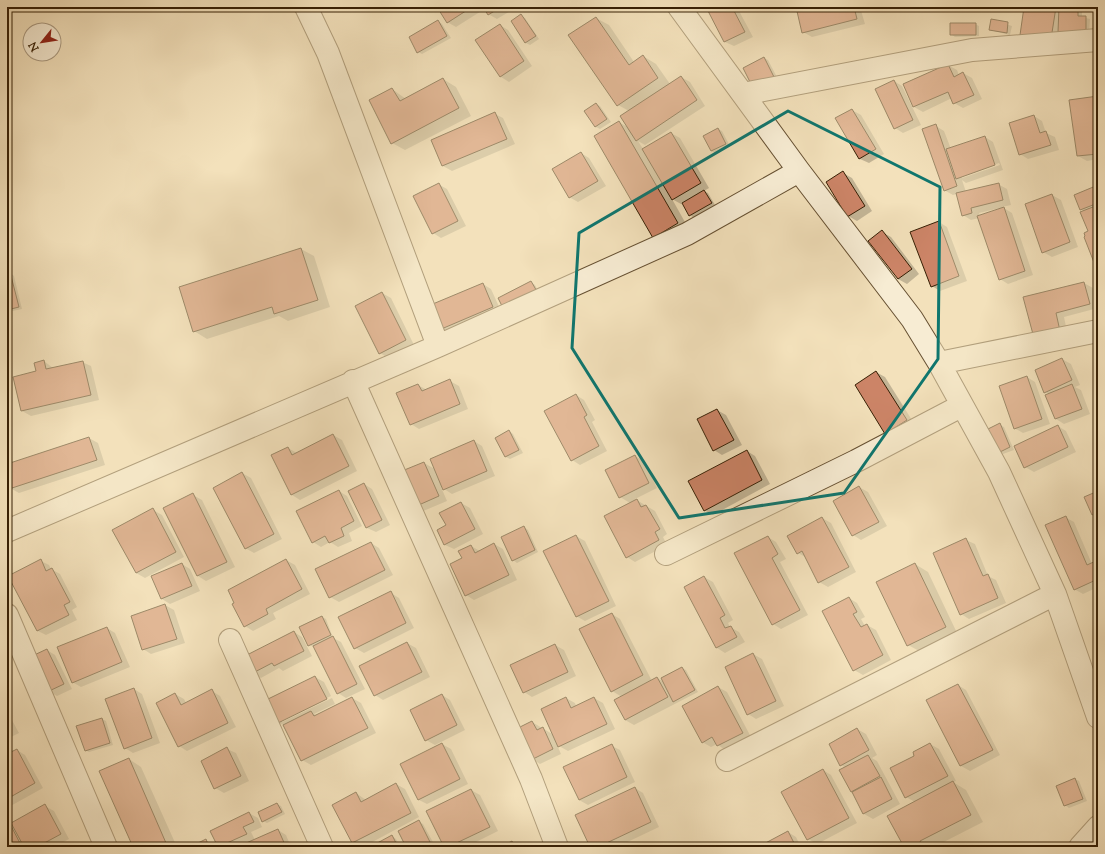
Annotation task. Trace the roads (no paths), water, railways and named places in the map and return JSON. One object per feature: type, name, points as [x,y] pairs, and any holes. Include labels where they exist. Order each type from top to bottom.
[{"type":"street","points":[[306,7],[328,53],[438,346]]},
{"type":"street","points":[[679,7],[799,172],[912,319],[939,363],[961,406],[999,472],[1055,594],[1098,717]]},
{"type":"street","points":[[743,94],[972,50],[1098,40]]},
{"type":"street","points":[[7,531],[353,381],[438,346],[688,234],[799,172]]},
{"type":"street","points":[[939,363],[1098,330]]},
{"type":"street","points":[[353,381],[531,779],[557,847]]},
{"type":"street","points":[[666,554],[856,461],[961,406]]},
{"type":"street","points":[[727,760],[1055,594]]},
{"type":"street","points":[[7,615],[106,847]]},
{"type":"street","points":[[230,640],[322,847]]},
{"type":"street","points":[[1080,847],[1098,826]]}]
